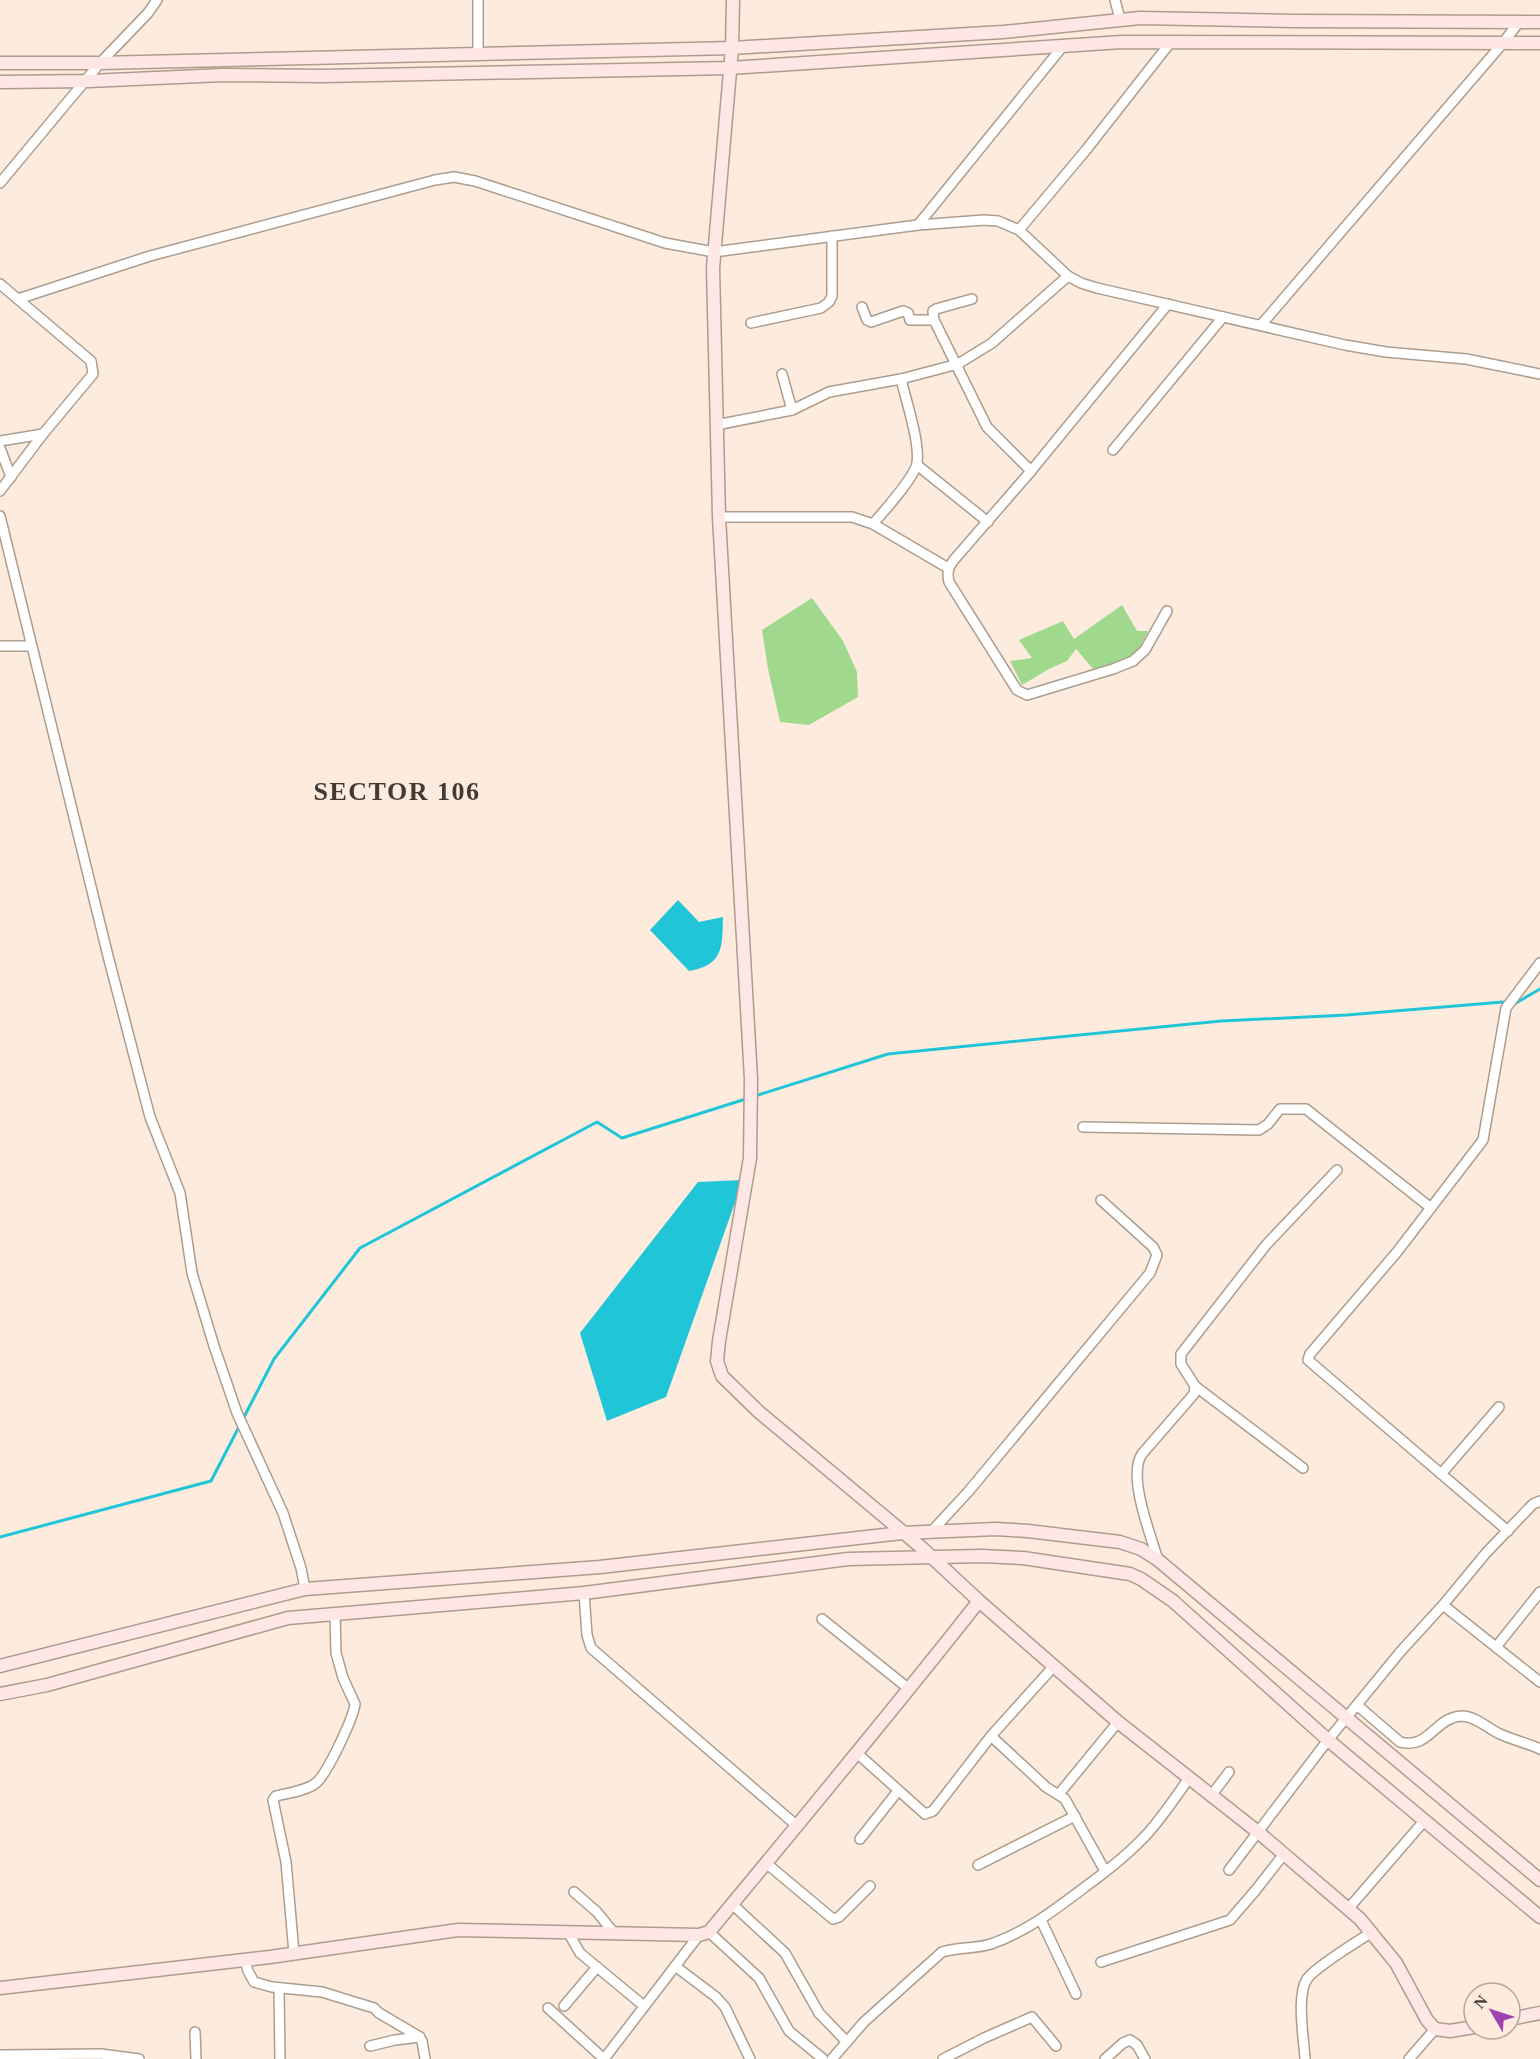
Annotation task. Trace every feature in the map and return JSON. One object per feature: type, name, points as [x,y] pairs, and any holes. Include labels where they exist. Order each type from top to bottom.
[{"type":"street","points":[[0,183],[100,63],[148,13],[157,0]]},
{"type":"street","points":[[478,0],[478,54]]},
{"type":"street","points":[[733,0],[732,48],[714,252],[716,425],[751,1100],[750,1158],[719,1341],[717,1361],[719,1369],[729,1385],[759,1412],[931,1557],[1118,1722],[1258,1832],[1348,1909],[1372,1932],[1396,1963],[1427,2020],[1435,2029],[1450,2031],[1462,2029]]},
{"type":"street","points":[[1115,0],[1120,19]]},
{"type":"street","points":[[0,63],[100,63],[732,48],[1003,32],[1120,19],[1540,22]]},
{"type":"street","points":[[1261,325],[1519,22]]},
{"type":"street","points":[[0,82],[223,75],[336,76],[730,68],[1122,42],[1539,45]]},
{"type":"street","points":[[1019,230],[1086,150],[1170,43]]},
{"type":"street","points":[[918,225],[1063,46]]},
{"type":"street","points":[[18,299],[150,256],[445,177],[475,181],[665,243],[714,252],[918,225],[998,221],[1019,230],[1068,276],[1097,288],[1386,352],[1466,359],[1540,374]]},
{"type":"street","points":[[751,323],[821,308],[829,302],[832,296],[832,236]]},
{"type":"street","points":[[716,425],[792,410],[829,392],[901,379],[958,364],[992,343],[1068,276]]},
{"type":"street","points":[[0,284],[91,361],[93,366],[90,380],[43,434],[0,491]]},
{"type":"street","points":[[972,299],[936,309],[933,311],[934,320],[958,364],[987,427],[1031,471]]},
{"type":"street","points":[[1167,611],[1144,650],[1133,661],[1027,695],[1017,690],[949,582],[948,568],[1168,304]]},
{"type":"street","points":[[862,307],[867,320],[871,322],[903,311],[908,313],[910,320],[934,320]]},
{"type":"street","points":[[1113,450],[1223,317]]},
{"type":"street","points":[[782,374],[792,410]]},
{"type":"street","points":[[873,524],[917,465],[917,448],[901,379]]},
{"type":"street","points":[[0,441],[43,434]]},
{"type":"street","points":[[0,448],[11,477]]},
{"type":"street","points":[[917,465],[988,522]]},
{"type":"street","points":[[0,516],[108,957],[150,1117],[180,1193],[192,1273],[237,1413],[283,1513],[301,1568],[304,1589]]},
{"type":"street","points":[[719,517],[852,517],[873,524],[948,568]]},
{"type":"street","points":[[0,646],[32,646]]},
{"type":"street","points":[[1508,1531],[1308,1360],[1310,1354],[1397,1252],[1484,1140],[1506,1008],[1540,963]]},
{"type":"street","points":[[1083,1126],[1259,1130],[1268,1124],[1280,1109],[1306,1109],[1431,1208]]},
{"type":"street","points":[[1303,1468],[1196,1386],[1181,1364],[1181,1354],[1266,1245],[1337,1170]]},
{"type":"street","points":[[931,1532],[968,1492],[1150,1273],[1157,1254],[1154,1247],[1101,1200]]},
{"type":"street","points":[[1158,1560],[1139,1500],[1138,1461],[1194,1394],[1196,1386]]},
{"type":"street","points":[[1441,1474],[1499,1407]]},
{"type":"street","points":[[1229,1870],[1328,1740],[1401,1651],[1486,1553],[1533,1504],[1540,1501]]},
{"type":"street","points":[[0,1665],[304,1589],[600,1567],[903,1533],[996,1529],[1120,1542],[1158,1560],[1540,1880]]},
{"type":"street","points":[[0,1694],[47,1685],[288,1618],[584,1593],[824,1561],[931,1557],[1023,1558],[1130,1574],[1173,1601],[1328,1740],[1540,1917]]},
{"type":"street","points":[[1496,1647],[1540,1592]]},
{"type":"street","points":[[584,1593],[587,1635],[591,1648],[796,1825]]},
{"type":"street","points":[[548,2008],[603,2059],[675,1966],[732,1904],[796,1825],[858,1754],[979,1601]]},
{"type":"street","points":[[1443,1605],[1540,1682]]},
{"type":"street","points":[[294,1953],[286,1862],[273,1800],[276,1796],[315,1785],[321,1778],[348,1726],[354,1709],[355,1704],[343,1678],[336,1653],[335,1614]]},
{"type":"street","points":[[822,1619],[909,1689]]},
{"type":"street","points":[[858,1754],[924,1814],[929,1814],[991,1737],[1054,1666]]},
{"type":"street","points":[[1357,1705],[1400,1742],[1409,1745],[1419,1743],[1440,1725],[1460,1716],[1540,1749]]},
{"type":"street","points":[[1059,1794],[1118,1722]]},
{"type":"street","points":[[991,1737],[1046,1787],[1065,1799],[1105,1871]]},
{"type":"street","points":[[1211,1796],[1229,1772]]},
{"type":"street","points":[[832,2059],[864,2022],[942,1952],[989,1945],[1041,1920],[1105,1871],[1136,1846],[1150,1831],[1189,1778]]},
{"type":"street","points":[[860,1839],[898,1791]]},
{"type":"street","points":[[978,1864],[1075,1816]]},
{"type":"street","points":[[1348,1909],[1425,1820]]},
{"type":"street","points":[[1101,1962],[1230,1920],[1284,1854]]},
{"type":"street","points":[[766,1863],[833,1919],[839,1917],[870,1886]]},
{"type":"street","points":[[574,1892],[597,1912],[614,1933]]},
{"type":"street","points":[[732,1904],[777,1944],[819,2013],[847,2042]]},
{"type":"street","points":[[1041,1920],[1076,1994]]},
{"type":"street","points":[[0,1988],[244,1960],[458,1930],[704,1933],[759,1978],[789,2031],[823,2059]]},
{"type":"street","points":[[568,1932],[580,1953],[644,2006]]},
{"type":"street","points":[[1305,2059],[1302,1999],[1307,1979],[1372,1932]]},
{"type":"street","points":[[244,1960],[254,1982],[279,1988],[322,1992],[371,2007],[420,2037],[425,2059]]},
{"type":"street","points":[[675,1966],[716,1997],[725,2007],[750,2059]]},
{"type":"street","points":[[564,2006],[597,1967]]},
{"type":"street","points":[[279,1988],[280,2059]]},
{"type":"street","points":[[1522,2017],[1540,2013]]},
{"type":"street","points":[[943,2059],[1032,2017],[1056,2046]]},
{"type":"street","points":[[1410,2059],[1435,2029]]},
{"type":"street","points":[[195,2032],[196,2059]]},
{"type":"street","points":[[370,2046],[420,2037]]},
{"type":"street","points":[[1105,2059],[1123,2043],[1131,2040],[1137,2045],[1145,2059]]},
{"type":"street","points":[[0,2055],[101,2054],[139,2059]]},
{"type":"green space","points":[[812,598],[843,641],[857,672],[858,697],[809,725],[780,722],[762,630]]},
{"type":"green space","points":[[1122,605],[1137,631],[1148,631],[1138,651],[1115,665],[1094,670],[1076,649],[1067,661],[1022,685],[1010,661],[1032,658],[1019,640],[1063,621],[1074,639]]},
{"type":"water","points":[[678,900],[699,922],[723,917],[719,953],[709,964],[689,971],[650,930]]},
{"type":"water","points":[[743,1180],[666,1397],[607,1421],[580,1333],[698,1182]]},
{"type":"waterway","points":[[1516,1003],[1540,989]]},
{"type":"waterway","points":[[755,1096],[888,1054],[1221,1021],[1347,1015],[1503,1002]]},
{"type":"waterway","points":[[0,1537],[211,1481],[274,1359],[360,1248],[597,1122],[622,1138],[749,1098]]},
{"type":"district","name":"SECTOR 106","points":[[397,791]]}]
